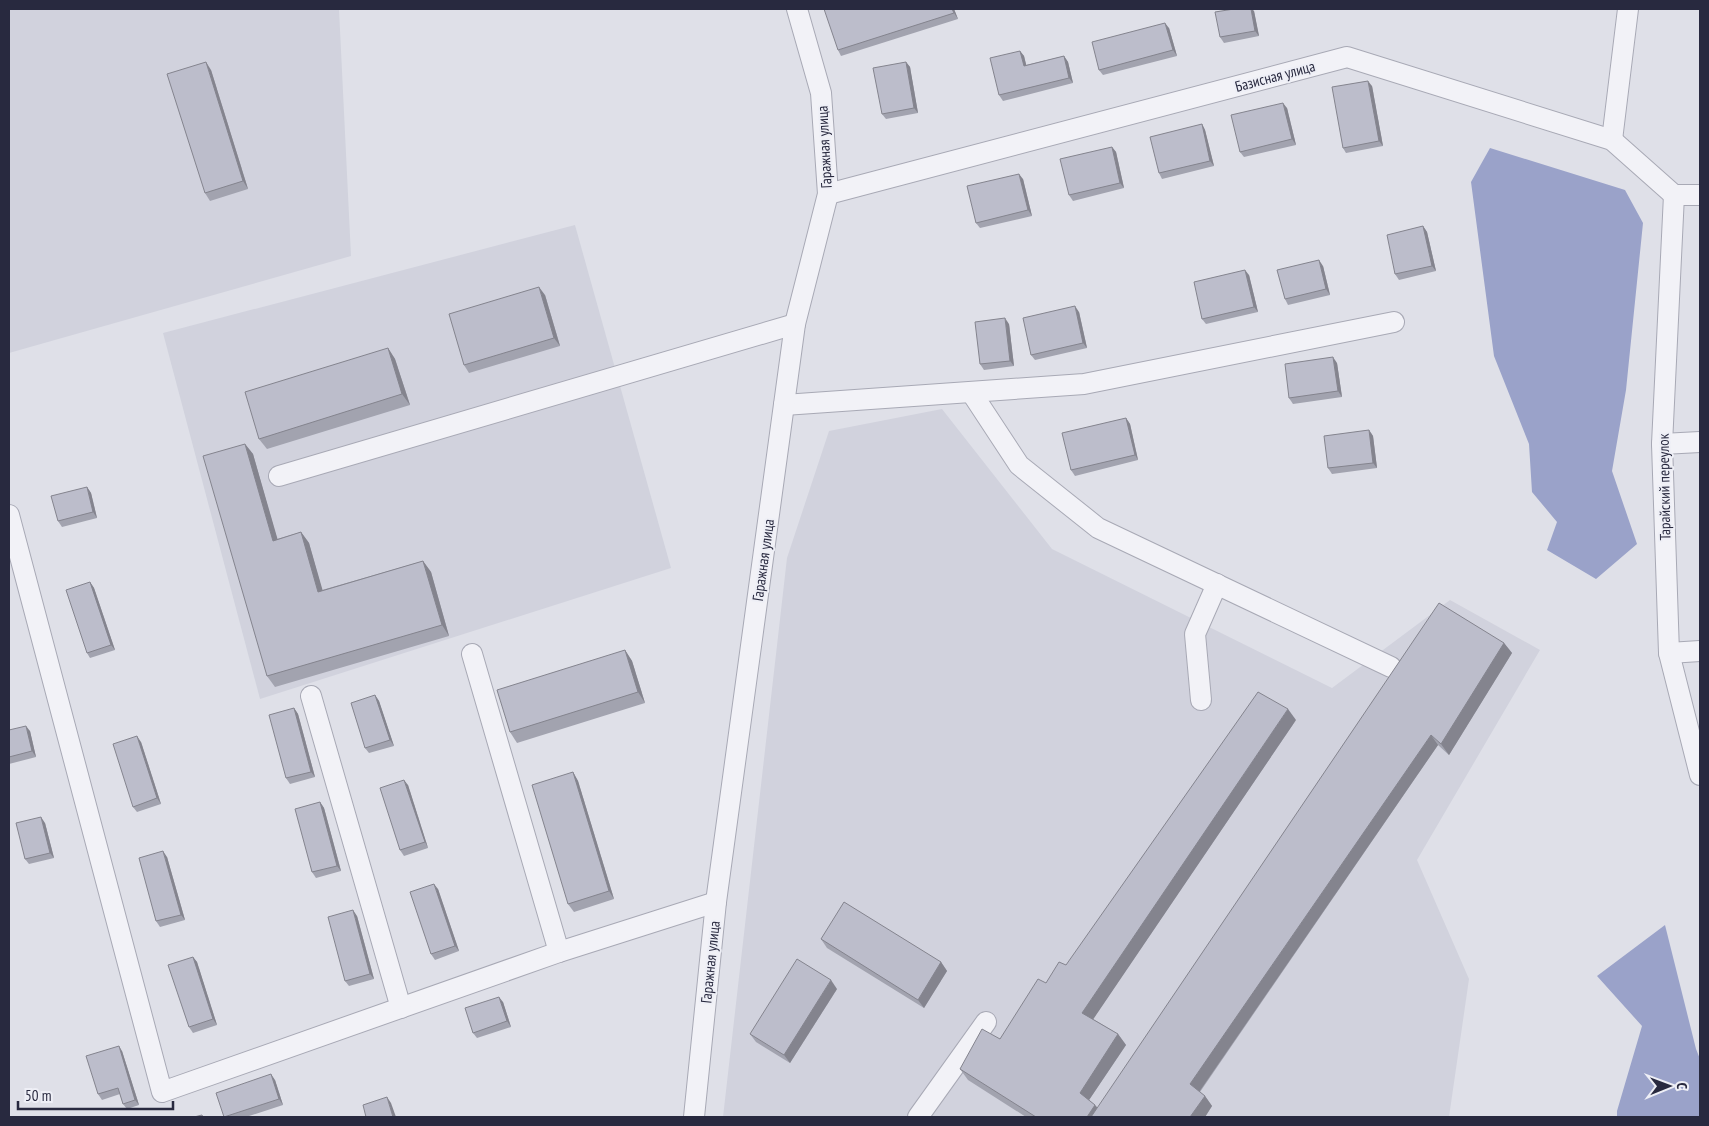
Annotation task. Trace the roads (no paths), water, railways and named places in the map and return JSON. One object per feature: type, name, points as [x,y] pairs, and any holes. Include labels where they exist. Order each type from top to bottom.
[{"type":"street","name":"Гаражная улица","points":[[694,1117],[716,902],[795,324],[828,194],[821,93],[797,9]]},
{"type":"street","points":[[1612,140],[1628,9]]},
{"type":"street","name":"Базисная улица","points":[[828,194],[1347,56],[1612,140],[1674,195]]},
{"type":"street","points":[[1674,195],[1700,195]]},
{"type":"street","name":"Тарайский переулок","points":[[1674,195],[1662,444],[1668,653],[1700,775]]},
{"type":"street","points":[[784,404],[1084,384],[1394,322]]},
{"type":"street","points":[[278,476],[795,324]]},
{"type":"street","points":[[971,392],[1018,465],[1098,528],[1391,667]]},
{"type":"street","points":[[1662,444],[1700,442]]},
{"type":"street","points":[[9,515],[162,1092],[559,952],[716,902]]},
{"type":"street","points":[[1201,700],[1195,634],[1218,584]]},
{"type":"street","points":[[1668,653],[1700,651]]},
{"type":"street","points":[[472,654],[559,952]]},
{"type":"street","points":[[311,696],[401,1008]]},
{"type":"street","points":[[918,1117],[986,1022]]},
{"type":"water","points":[[1490,148],[1625,190],[1643,223],[1626,390],[1612,471],[1637,544],[1596,579],[1547,550],[1557,522],[1532,492],[1529,444],[1494,356],[1471,182]]},
{"type":"water","points":[[1665,925],[1700,1059],[1700,1117],[1617,1117],[1617,1111],[1642,1026],[1597,976]]}]
